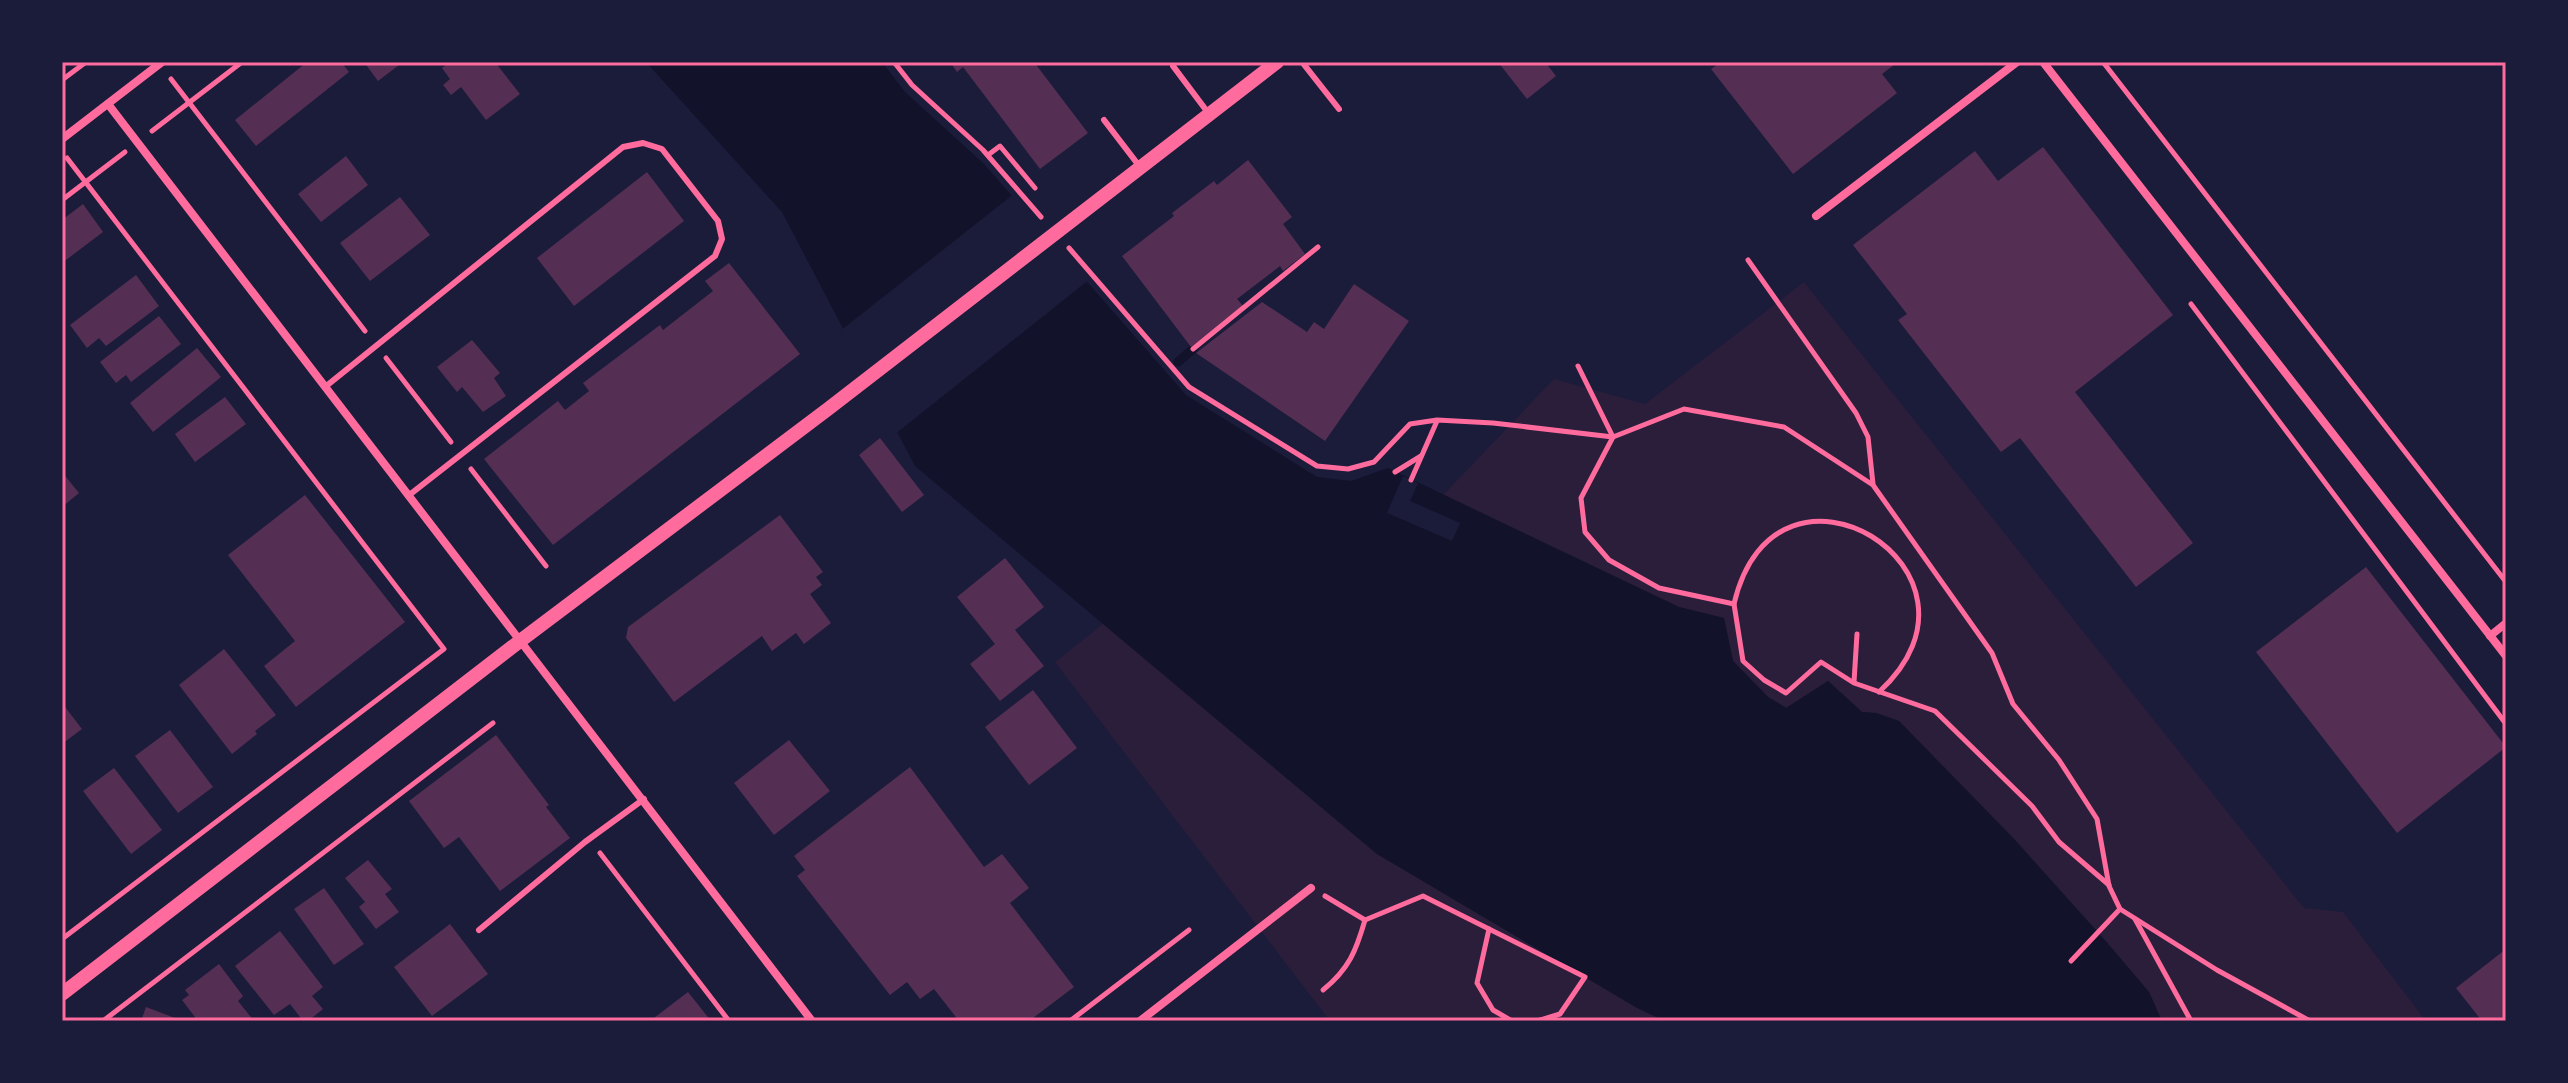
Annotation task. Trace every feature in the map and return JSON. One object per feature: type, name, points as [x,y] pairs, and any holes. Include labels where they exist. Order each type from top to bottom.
[{"type":"street","points":[[62,994],[1277,62]]},
{"type":"street","points":[[1816,216],[2017,62]]},
{"type":"street","points":[[2043,62],[2506,656]]},
{"type":"street","points":[[62,139],[161,63]]},
{"type":"street","points":[[108,104],[644,799],[811,1021]]},
{"type":"street","points":[[2490,636],[2506,623]]},
{"type":"street","points":[[1140,1021],[1311,888]]},
{"type":"lane","points":[[1302,62],[1339,109]]},
{"type":"lane","points":[[1173,66],[1209,114]]},
{"type":"lane","points":[[1104,120],[1140,167]]},
{"type":"lane","points":[[325,387],[623,147],[643,143],[662,149],[718,221],[722,239],[715,256],[408,496]]},
{"type":"lane","points":[[479,930],[585,842],[644,799]]},
{"type":"path","points":[[62,80],[86,62]]},
{"type":"path","points":[[894,62],[912,85],[988,155],[1008,178]]},
{"type":"path","points":[[2103,62],[2506,582]]},
{"type":"path","points":[[161,63],[546,566]]},
{"type":"path","points":[[988,155],[1000,146],[1035,188]]},
{"type":"path","points":[[62,151],[444,649],[62,939]]},
{"type":"path","points":[[1193,349],[1318,247]]},
{"type":"path","points":[[1748,260],[1856,413],[1868,437],[1873,485]]},
{"type":"path","points":[[1108,293],[1189,387],[1317,466],[1348,469],[1374,462],[1410,424],[1437,420],[1536,427],[1613,437],[1684,409],[1784,427],[1873,485],[1992,653],[2013,704],[2059,760],[2097,819],[2109,886],[2120,909],[2217,970],[2310,1021]]},
{"type":"path","points":[[2191,304],[2506,724]]},
{"type":"path","points":[[1578,366],[1613,437]]},
{"type":"path","points":[[1411,480],[1437,420]]},
{"type":"path","points":[[1613,437],[1581,498],[1585,532],[1609,560],[1659,588],[1734,604]]},
{"type":"path","points":[[1395,472],[1422,456]]},
{"type":"path","points":[[1879,692],[1894,678],[1917,632],[1917,597],[1905,567],[1876,537],[1856,527],[1832,521],[1802,523],[1777,534],[1758,552],[1743,574],[1734,604],[1743,661],[1764,680],[1786,693],[1821,662],[1854,683],[1879,692],[1935,711],[2032,806],[2059,842],[2109,886]]},
{"type":"path","points":[[1854,683],[1857,634]]},
{"type":"path","points":[[103,1021],[493,723]]},
{"type":"path","points":[[594,846],[729,1021]]},
{"type":"path","points":[[1311,888],[1365,920]]},
{"type":"path","points":[[1323,990],[1339,978],[1352,958],[1365,920],[1423,896],[1585,977],[1560,1014],[1537,1021]]},
{"type":"path","points":[[2071,961],[2120,909]]},
{"type":"path","points":[[2135,918],[2191,1021]]},
{"type":"path","points":[[1489,929],[1477,983],[1493,1010],[1512,1021]]},
{"type":"path","points":[[1070,1021],[1189,930]]},
{"type":"shaded area","points":[[646,62],[882,62],[905,92],[984,164],[1186,395],[1317,477],[1351,481],[1388,468],[1679,607],[1724,618],[1733,661],[1768,697],[1786,708],[1828,681],[1862,712],[1899,721],[2015,840],[2103,938],[2149,992],[2162,1021],[1665,1021],[1637,1008],[1377,854],[915,466],[782,212]]},
{"type":"shaded area","points":[[1804,282],[2304,908],[2343,912],[2426,1021],[2162,1021],[2149,992],[2103,938],[2015,840],[1899,721],[1862,712],[1828,681],[1787,708],[1768,697],[1733,661],[1724,618],[1679,607],[1442,496],[1554,379],[1645,404]]},
{"type":"shaded area","points":[[1103,624],[1377,854],[1674,1021],[1330,1021],[1055,662]]},
{"type":"pier","points":[[1015,193],[1090,279],[894,435],[840,331]]},
{"type":"pier","points":[[1403,476],[1418,483],[1410,501],[1460,523],[1452,541],[1387,513]]},
{"type":"building","points":[[307,62],[341,62],[349,72],[256,146],[235,120]]},
{"type":"building","points":[[364,62],[403,62],[378,81]]},
{"type":"building","points":[[450,62],[495,62],[520,94],[486,120],[461,87],[451,95],[443,85],[450,79],[442,68]]},
{"type":"building","points":[[950,62],[1034,62],[1088,133],[1040,169],[963,67],[957,72]]},
{"type":"building","points":[[1498,62],[1545,62],[1556,76],[1527,99]]},
{"type":"building","points":[[1721,62],[1898,62],[1882,74],[1897,93],[1793,174],[1711,69]]},
{"type":"building","points":[[2043,147],[2173,315],[2075,392],[2193,543],[2136,587],[2020,438],[2001,452],[1898,320],[1907,314],[1853,245],[1975,151],[1998,181]]},
{"type":"building","points":[[346,156],[368,185],[321,222],[298,194]]},
{"type":"building","points":[[1248,160],[1292,217],[1283,224],[1305,254],[1283,271],[1280,266],[1237,299],[1244,307],[1191,347],[1122,256],[1214,181],[1217,185]]},
{"type":"building","points":[[647,172],[684,221],[574,306],[537,258]]},
{"type":"building","points":[[400,197],[430,235],[370,281],[340,243]]},
{"type":"building","points":[[83,204],[103,232],[62,263],[62,220]]},
{"type":"building","points":[[729,263],[800,354],[553,545],[484,459],[558,401],[565,410],[589,391],[583,383],[660,325],[663,330],[713,291],[705,281]]},
{"type":"building","points":[[136,275],[159,306],[106,346],[99,338],[87,348],[70,325]]},
{"type":"building","points":[[1354,284],[1409,321],[1325,441],[1196,353],[1262,302],[1307,332],[1314,322],[1324,329]]},
{"type":"building","points":[[159,316],[181,344],[131,382],[126,375],[116,383],[100,362]]},
{"type":"building","points":[[472,340],[500,373],[494,378],[506,396],[483,412],[462,387],[457,392],[437,367]]},
{"type":"building","points":[[197,348],[221,377],[153,432],[130,403]]},
{"type":"building","points":[[225,397],[246,424],[195,462],[175,434]]},
{"type":"building","points":[[880,438],[924,495],[902,512],[859,455]]},
{"type":"building","points":[[62,472],[79,493],[62,507]]},
{"type":"building","points":[[305,495],[405,622],[296,707],[264,666],[295,641],[228,555]]},
{"type":"building","points":[[780,515],[823,572],[816,577],[822,585],[810,594],[831,623],[804,644],[796,633],[772,651],[762,636],[674,702],[626,638],[628,627]]},
{"type":"building","points":[[1005,558],[1044,607],[1015,630],[1044,666],[1000,701],[970,664],[995,644],[957,597]]},
{"type":"building","points":[[2366,567],[2506,747],[2397,833],[2256,652]]},
{"type":"building","points":[[224,649],[276,715],[232,754],[179,685]]},
{"type":"building","points":[[1033,690],[1077,748],[1029,785],[985,727]]},
{"type":"building","points":[[62,703],[82,729],[62,744]]},
{"type":"building","points":[[170,730],[213,787],[178,813],[135,756]]},
{"type":"building","points":[[496,735],[570,838],[500,891],[459,837],[444,848],[409,801]]},
{"type":"building","points":[[789,740],[830,791],[774,835],[734,783]]},
{"type":"building","points":[[910,767],[984,867],[1002,854],[1029,888],[1010,903],[1074,987],[1029,1021],[959,1021],[934,989],[920,999],[907,982],[890,995],[797,876],[805,870],[794,856]]},
{"type":"building","points":[[114,768],[162,830],[131,854],[83,791]]},
{"type":"building","points":[[368,860],[392,889],[385,894],[399,912],[376,929],[359,907],[365,902],[345,878]]},
{"type":"building","points":[[324,888],[364,944],[334,965],[294,909]]},
{"type":"building","points":[[450,924],[488,974],[432,1016],[394,967]]},
{"type":"building","points":[[280,931],[323,987],[312,996],[323,1009],[308,1021],[303,1021],[290,1004],[274,1015],[235,966]]},
{"type":"building","points":[[2506,949],[2506,1021],[2482,1021],[2456,988]]},
{"type":"building","points":[[219,964],[243,996],[238,1001],[254,1021],[198,1021],[182,1000],[189,995],[185,990]]},
{"type":"building","points":[[688,992],[711,1021],[650,1021]]},
{"type":"building","points":[[146,1007],[183,1021],[141,1021]]},
{"type":"waterway","points":[[1178,362],[1193,349]]}]
